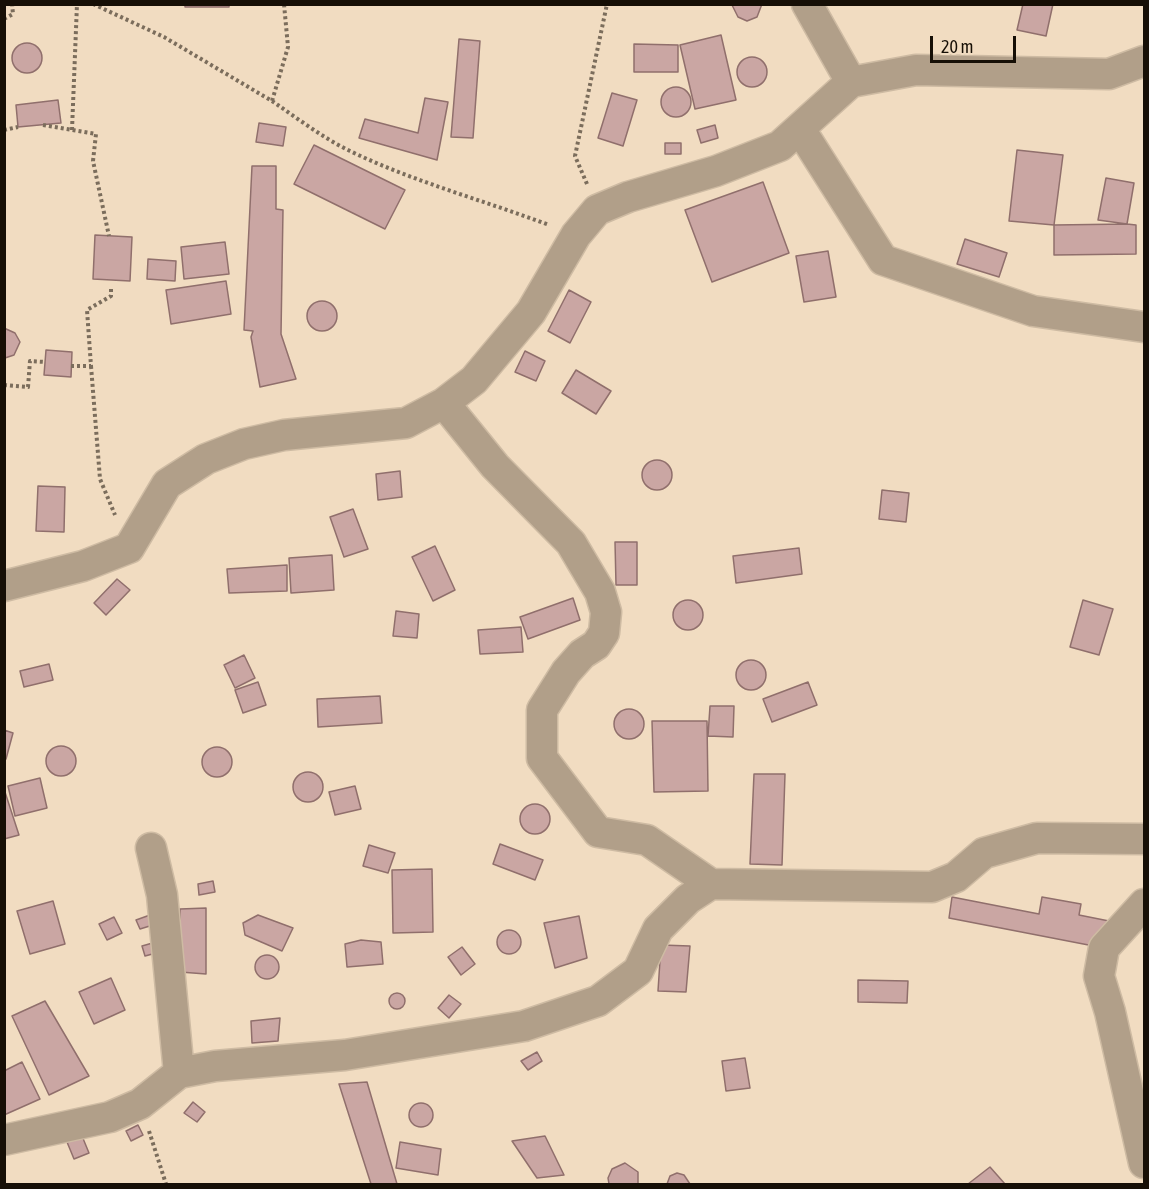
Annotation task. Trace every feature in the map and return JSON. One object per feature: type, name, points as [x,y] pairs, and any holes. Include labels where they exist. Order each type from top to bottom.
[{"type":"street","points":[[807,4],[850,82]]},
{"type":"street","points":[[4,586],[83,566],[129,548],[167,484],[206,459],[244,444],[284,435],[406,423],[444,404],[474,380],[531,312],[576,235],[597,210],[628,197],[738,162],[780,146],[850,82],[916,70],[1109,74],[1144,61]]},
{"type":"street","points":[[800,129],[883,260],[1033,311],[1144,327]]},
{"type":"street","points":[[444,404],[495,466],[572,543],[600,592],[606,612],[604,633],[596,645],[566,672],[542,710],[542,758],[598,832],[646,840],[711,884],[932,886],[956,877],[984,853],[1036,838],[1144,839]]},
{"type":"street","points":[[151,848],[162,896],[179,1073]]},
{"type":"street","points":[[4,1140],[110,1117],[140,1104],[179,1073],[214,1066],[345,1055],[524,1026],[598,1001],[638,971],[658,929],[688,899],[711,884]]},
{"type":"street","points":[[1144,904],[1104,948],[1099,976],[1110,1012],[1144,1163]]},
{"type":"path","points":[[4,19],[13,14],[12,4]]},
{"type":"path","points":[[72,130],[77,4]]},
{"type":"path","points":[[93,4],[165,37],[348,150],[412,178],[486,201],[576,235]]},
{"type":"path","points":[[272,101],[288,46],[284,4]]},
{"type":"path","points":[[597,210],[575,156],[606,4]]},
{"type":"path","points":[[43,125],[96,134],[93,160],[109,236]]},
{"type":"path","points":[[4,130],[18,127]]},
{"type":"path","points":[[111,286],[111,296],[87,310],[100,479],[129,548]]},
{"type":"path","points":[[4,385],[28,387],[30,361],[45,362]]},
{"type":"path","points":[[71,366],[91,366]]},
{"type":"path","points":[[140,1104],[166,1185]]},
{"type":"building","points":[[185,4],[229,4],[229,7],[185,7]]},
{"type":"building","points":[[762,4],[757,17],[747,21],[738,17],[732,5]]},
{"type":"building","points":[[1023,4],[1053,4],[1046,36],[1017,30]]},
{"type":"building","points":[[721,35],[736,100],[695,109],[680,45]]},
{"type":"building","points":[[459,39],[480,41],[473,138],[451,137]]},
{"type":"building","points":[[27,43],[33,44],[41,52],[41,64],[33,72],[27,73],[21,72],[13,64],[12,58],[13,52],[21,44]]},
{"type":"building","points":[[634,44],[678,45],[678,72],[634,72]]},
{"type":"building","points":[[752,57],[758,58],[766,66],[766,78],[758,86],[752,87],[746,86],[738,78],[737,72],[738,66],[746,58]]},
{"type":"building","points":[[676,87],[682,88],[690,96],[690,108],[682,116],[676,117],[670,116],[662,108],[661,102],[662,96],[670,88]]},
{"type":"building","points":[[612,93],[637,100],[623,146],[598,138]]},
{"type":"building","points":[[425,98],[448,102],[437,160],[359,138],[365,119],[418,133]]},
{"type":"building","points":[[58,100],[61,123],[18,127],[16,105]]},
{"type":"building","points":[[259,123],[286,127],[283,146],[256,142]]},
{"type":"building","points":[[715,125],[718,138],[701,143],[697,130]]},
{"type":"building","points":[[665,143],[681,143],[681,154],[665,154]]},
{"type":"building","points":[[314,145],[405,190],[385,229],[294,184]]},
{"type":"building","points":[[1017,150],[1063,155],[1054,225],[1009,221]]},
{"type":"building","points":[[252,166],[276,166],[276,209],[283,210],[281,334],[296,379],[260,387],[251,337],[253,331],[244,330]]},
{"type":"building","points":[[1106,178],[1134,183],[1127,224],[1098,220]]},
{"type":"building","points":[[763,182],[789,253],[712,282],[685,210]]},
{"type":"building","points":[[1054,225],[1136,225],[1136,254],[1054,255]]},
{"type":"building","points":[[95,235],[132,237],[130,281],[93,279]]},
{"type":"building","points":[[965,239],[1007,253],[999,277],[957,264]]},
{"type":"building","points":[[225,242],[229,274],[184,279],[181,247]]},
{"type":"building","points":[[828,251],[836,297],[804,302],[796,256]]},
{"type":"building","points":[[148,259],[176,261],[175,281],[147,279]]},
{"type":"building","points":[[226,281],[231,314],[171,324],[166,290]]},
{"type":"building","points":[[569,290],[591,302],[570,343],[548,331]]},
{"type":"building","points":[[322,301],[328,302],[336,310],[336,322],[328,330],[322,331],[316,330],[308,322],[307,316],[308,310],[316,302]]},
{"type":"building","points":[[4,328],[15,333],[20,342],[14,355],[5,358]]},
{"type":"building","points":[[46,350],[72,352],[71,377],[44,375]]},
{"type":"building","points":[[525,351],[545,361],[536,381],[515,372]]},
{"type":"building","points":[[576,370],[611,391],[596,414],[562,393]]},
{"type":"building","points":[[657,460],[663,461],[671,469],[671,481],[663,489],[657,490],[651,489],[643,481],[642,475],[643,469],[651,461]]},
{"type":"building","points":[[400,471],[402,497],[378,500],[376,474]]},
{"type":"building","points":[[38,486],[65,487],[64,532],[36,531]]},
{"type":"building","points":[[882,490],[909,493],[906,522],[879,519]]},
{"type":"building","points":[[353,509],[368,549],[344,557],[330,517]]},
{"type":"building","points":[[615,542],[637,542],[637,585],[616,585]]},
{"type":"building","points":[[435,546],[455,590],[433,601],[412,557]]},
{"type":"building","points":[[799,548],[802,574],[736,583],[733,556]]},
{"type":"building","points":[[332,555],[334,590],[291,593],[289,558]]},
{"type":"building","points":[[287,565],[287,591],[229,593],[227,569]]},
{"type":"building","points":[[117,579],[130,590],[106,615],[94,603]]},
{"type":"building","points":[[573,598],[580,620],[528,639],[520,617]]},
{"type":"building","points":[[688,600],[694,601],[702,609],[702,621],[694,629],[688,630],[682,629],[674,621],[673,615],[674,609],[682,601]]},
{"type":"building","points":[[1083,600],[1113,609],[1099,655],[1070,647]]},
{"type":"building","points":[[396,611],[419,614],[417,638],[393,636]]},
{"type":"building","points":[[521,627],[523,652],[480,654],[478,630]]},
{"type":"building","points":[[244,655],[255,678],[235,688],[224,665]]},
{"type":"building","points":[[751,660],[757,661],[765,669],[765,681],[757,689],[751,690],[745,689],[737,681],[736,675],[737,669],[745,661]]},
{"type":"building","points":[[49,664],[53,680],[24,687],[20,671]]},
{"type":"building","points":[[258,682],[266,705],[243,713],[235,690]]},
{"type":"building","points":[[808,682],[817,705],[772,722],[763,699]]},
{"type":"building","points":[[380,696],[382,723],[318,727],[317,699]]},
{"type":"building","points":[[710,706],[734,706],[733,737],[708,736]]},
{"type":"building","points":[[629,709],[635,710],[643,718],[643,730],[635,738],[629,739],[623,738],[615,730],[614,724],[615,718],[623,710]]},
{"type":"building","points":[[652,721],[707,721],[708,791],[654,792]]},
{"type":"building","points":[[4,730],[13,733],[6,759],[4,758]]},
{"type":"building","points":[[61,746],[67,747],[75,755],[75,767],[67,775],[61,776],[55,775],[47,767],[46,761],[47,755],[55,747]]},
{"type":"building","points":[[217,747],[223,748],[231,756],[231,768],[223,776],[217,777],[211,776],[203,768],[202,762],[203,756],[211,748]]},
{"type":"building","points":[[308,772],[314,773],[322,781],[322,793],[314,801],[308,802],[302,801],[294,793],[293,787],[294,781],[302,773]]},
{"type":"building","points":[[754,774],[785,774],[782,865],[750,864]]},
{"type":"building","points":[[40,778],[47,808],[15,816],[8,786]]},
{"type":"building","points":[[355,786],[361,809],[335,815],[329,792]]},
{"type":"building","points":[[4,789],[19,835],[4,839]]},
{"type":"building","points":[[535,804],[541,805],[549,813],[549,825],[541,833],[535,834],[529,833],[521,825],[520,819],[521,813],[529,805]]},
{"type":"building","points":[[500,844],[543,860],[535,880],[493,864]]},
{"type":"building","points":[[369,845],[395,853],[388,873],[363,866]]},
{"type":"building","points":[[432,869],[433,932],[393,933],[392,870]]},
{"type":"building","points":[[213,881],[215,892],[199,895],[198,884]]},
{"type":"building","points":[[952,897],[1039,914],[1042,897],[1081,904],[1079,915],[1109,921],[1104,948],[949,918]]},
{"type":"building","points":[[53,901],[65,944],[30,954],[17,911]]},
{"type":"building","points":[[206,908],[206,974],[180,972],[180,909]]},
{"type":"building","points":[[150,915],[153,925],[140,929],[136,920]]},
{"type":"building","points":[[258,915],[293,928],[282,951],[245,935],[243,923]]},
{"type":"building","points":[[579,916],[587,958],[555,968],[544,923]]},
{"type":"building","points":[[114,917],[122,933],[107,940],[99,924]]},
{"type":"building","points":[[509,930],[514,931],[520,937],[520,947],[514,953],[509,954],[504,953],[498,947],[497,942],[498,937],[504,931]]},
{"type":"building","points":[[361,940],[381,942],[383,964],[347,967],[345,944]]},
{"type":"building","points":[[156,942],[160,952],[145,956],[142,946]]},
{"type":"building","points":[[661,945],[690,946],[686,992],[658,991]]},
{"type":"building","points":[[462,947],[475,964],[461,975],[448,957]]},
{"type":"building","points":[[267,955],[272,956],[278,962],[278,972],[272,978],[267,979],[262,978],[256,972],[255,967],[256,962],[262,956]]},
{"type":"building","points":[[111,978],[125,1010],[94,1024],[79,992]]},
{"type":"building","points":[[858,980],[908,981],[907,1003],[858,1002]]},
{"type":"building","points":[[397,993],[403,995],[405,1001],[403,1007],[397,1009],[391,1007],[389,1001],[391,995]]},
{"type":"building","points":[[449,995],[461,1004],[449,1018],[438,1008]]},
{"type":"building","points":[[45,1001],[89,1076],[49,1095],[12,1016]]},
{"type":"building","points":[[280,1018],[278,1041],[252,1043],[251,1021]]},
{"type":"building","points":[[537,1052],[542,1061],[528,1070],[521,1061]]},
{"type":"building","points":[[745,1058],[750,1088],[726,1091],[722,1061]]},
{"type":"building","points":[[22,1062],[40,1099],[4,1115],[4,1071]]},
{"type":"building","points":[[367,1082],[397,1184],[371,1184],[339,1084]]},
{"type":"building","points":[[193,1102],[205,1112],[197,1122],[184,1113]]},
{"type":"building","points":[[421,1103],[426,1104],[432,1110],[432,1120],[426,1126],[421,1127],[416,1126],[410,1120],[409,1115],[410,1110],[416,1104]]},
{"type":"building","points":[[138,1125],[143,1135],[131,1141],[126,1131]]},
{"type":"building","points":[[82,1136],[89,1153],[74,1159],[67,1142]]},
{"type":"building","points":[[545,1136],[564,1175],[537,1178],[512,1141]]},
{"type":"building","points":[[400,1142],[441,1149],[438,1175],[396,1168]]},
{"type":"building","points":[[625,1163],[638,1172],[638,1184],[609,1184],[608,1178],[612,1169]]},
{"type":"building","points":[[990,1167],[1005,1184],[968,1184]]},
{"type":"building","points":[[677,1173],[684,1175],[690,1184],[667,1184],[670,1176]]}]
